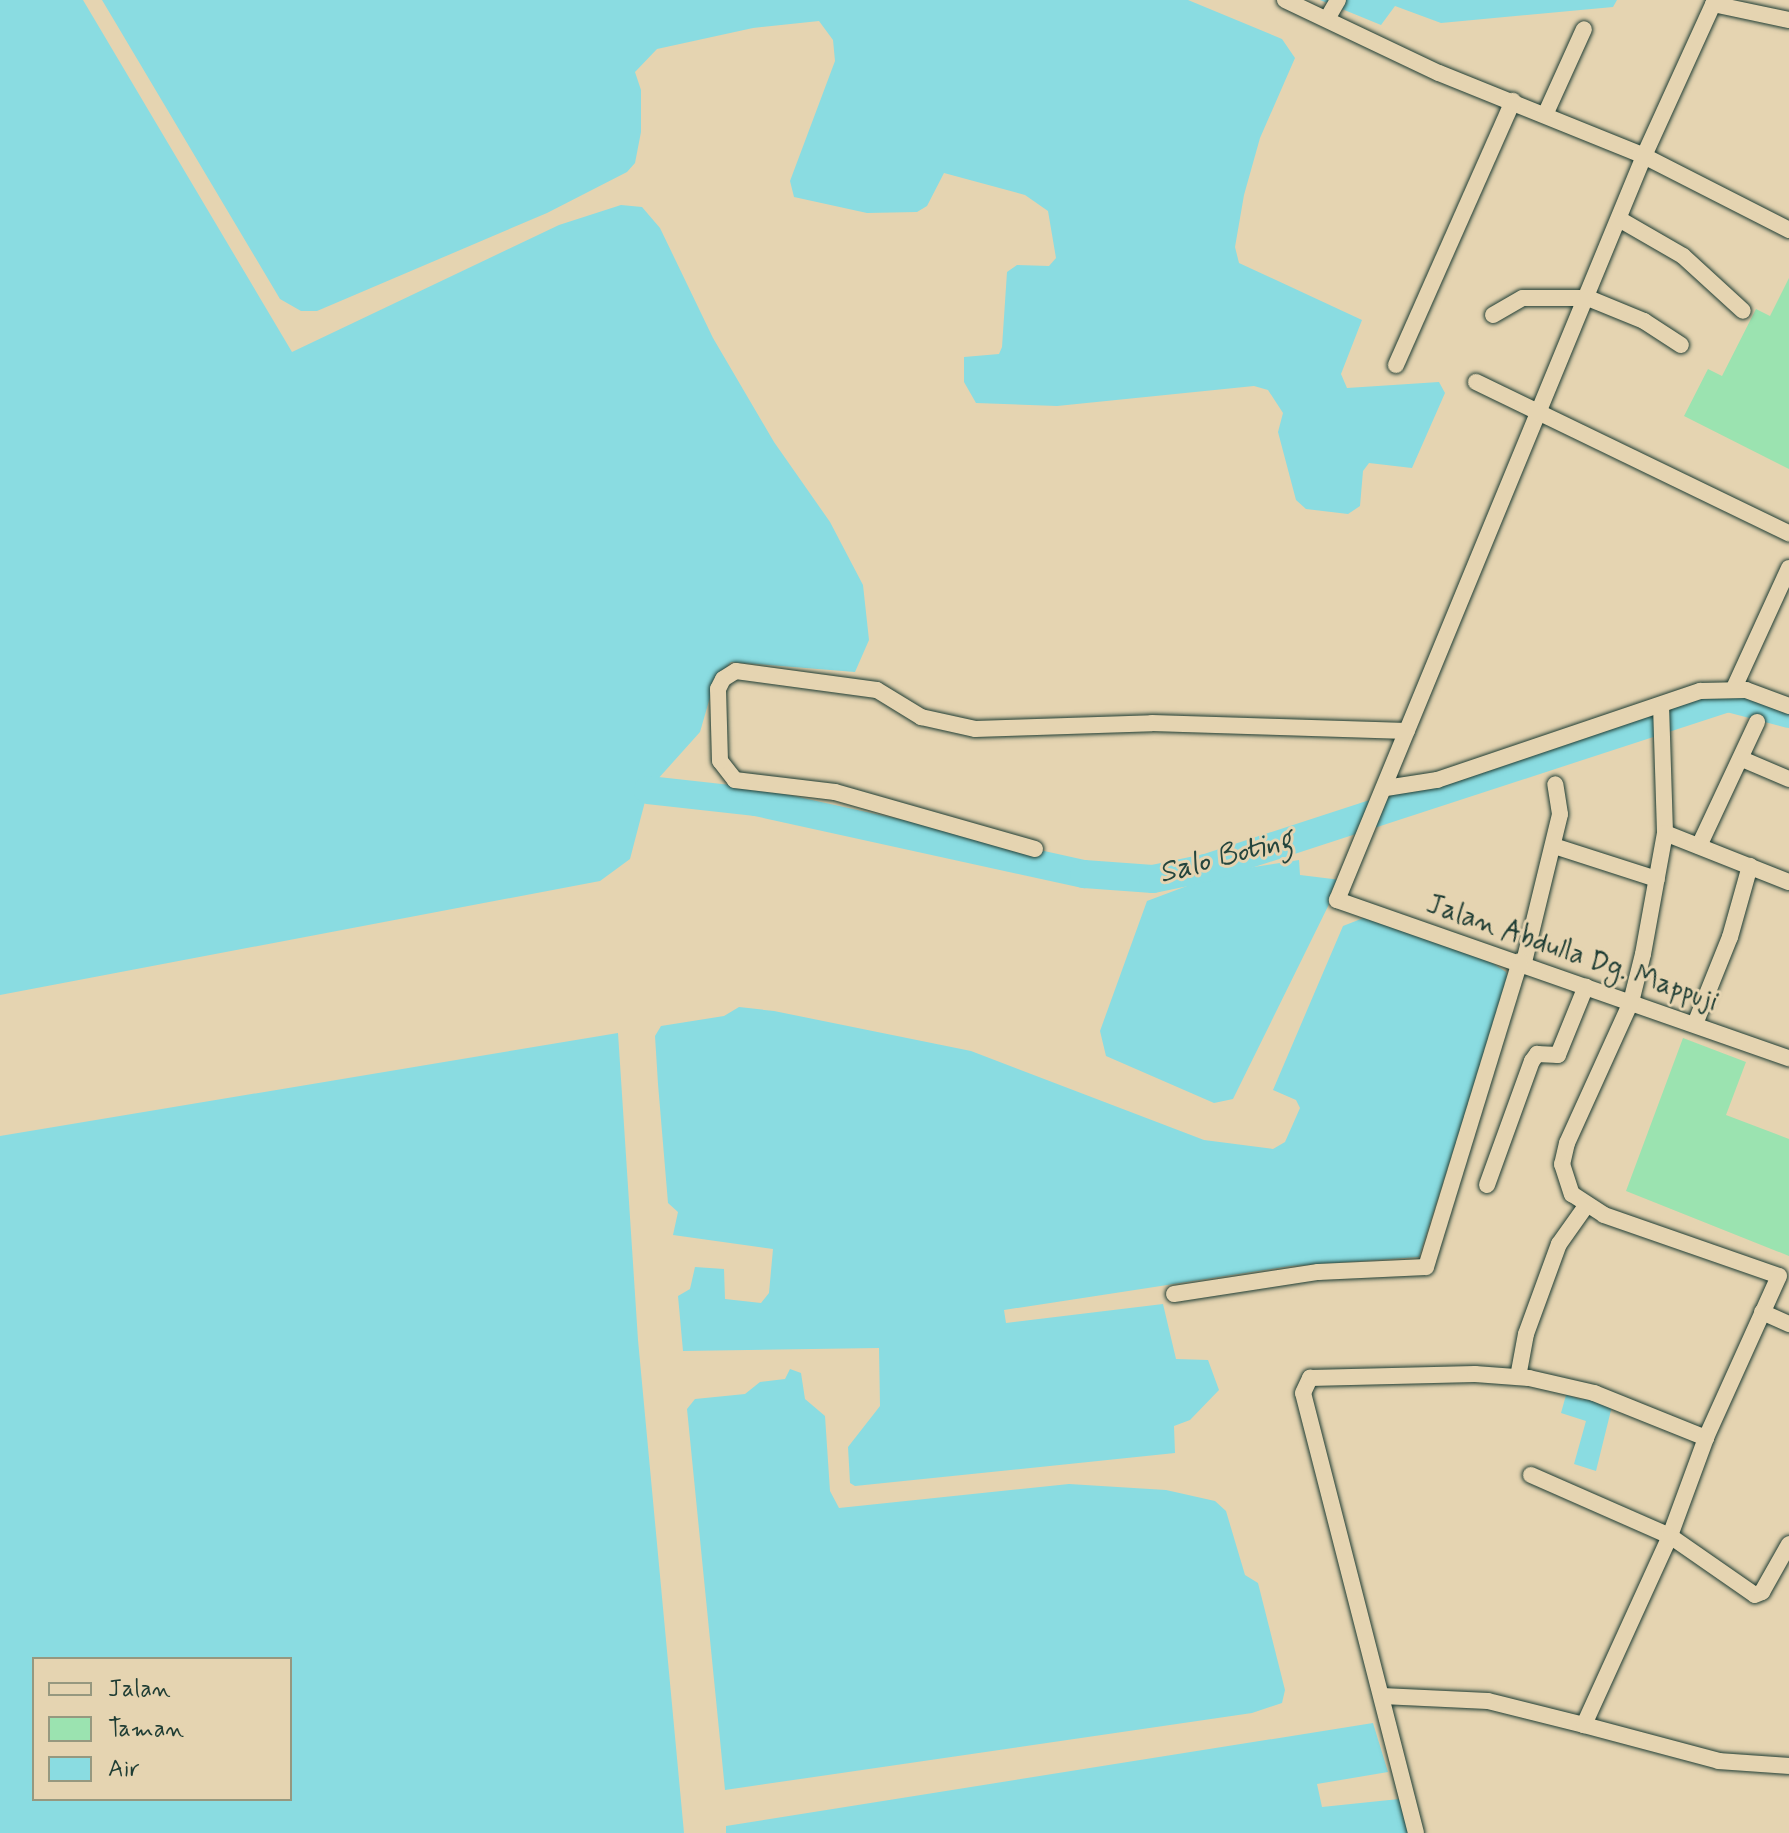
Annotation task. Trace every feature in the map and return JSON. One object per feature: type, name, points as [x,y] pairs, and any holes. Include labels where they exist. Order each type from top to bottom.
[{"type":"street","points":[[1285,0],[1644,156],[1789,230]]},
{"type":"street","points":[[1327,19],[1338,0]]},
{"type":"street","points":[[1385,791],[1644,156],[1714,2],[1789,20]]},
{"type":"street","points":[[1545,115],[1584,29]]},
{"type":"street","points":[[1396,365],[1513,101]]},
{"type":"street","points":[[1619,219],[1683,256],[1743,311]]},
{"type":"street","points":[[1493,315],[1523,298],[1588,298],[1644,321],[1681,345]]},
{"type":"street","points":[[1476,382],[1540,410],[1789,533]]},
{"type":"street","points":[[1734,688],[1789,568]]},
{"type":"street","points":[[1035,849],[835,792],[735,780],[720,761],[718,689],[723,679],[736,671],[877,690],[921,717],[975,729],[1171,723],[1407,731]]},
{"type":"street","points":[[1385,791],[1437,780],[1661,708],[1700,691],[1734,688],[1789,706]]},
{"type":"street","points":[[1584,1725],[1670,1536],[1706,1438],[1762,1312],[1784,1278],[1586,1206],[1566,1181],[1567,1143],[1631,1002],[1657,879],[1665,833],[1661,708]]},
{"type":"street","points":[[1699,846],[1757,722]]},
{"type":"street","points":[[1742,759],[1789,779]]},
{"type":"street","points":[[1174,1294],[1318,1272],[1426,1267],[1522,962],[1554,846],[1560,814],[1555,784]]},
{"type":"street","name":"Jalan Abdulla Dg. Mappuji","points":[[1385,791],[1337,900],[1522,962],[1789,1058]]},
{"type":"street","points":[[1665,833],[1789,882]]},
{"type":"street","points":[[1554,846],[1657,879]]},
{"type":"street","points":[[1695,1024],[1734,927],[1750,866]]},
{"type":"street","points":[[1487,1185],[1532,1061],[1537,1054],[1558,1055],[1586,986]]},
{"type":"street","points":[[1518,1377],[1526,1334],[1559,1244],[1586,1206]]},
{"type":"street","points":[[1762,1312],[1789,1324]]},
{"type":"street","points":[[1416,1833],[1303,1393],[1306,1381],[1331,1377],[1518,1377],[1594,1393],[1706,1438]]},
{"type":"street","points":[[1531,1475],[1670,1536],[1755,1595],[1789,1544]]},
{"type":"street","points":[[1382,1696],[1488,1701],[1719,1761],[1789,1766]]},
{"type":"green space","points":[[1789,278],[1789,469],[1684,416],[1708,369],[1722,376],[1756,309],[1770,316]]},
{"type":"green space","points":[[1683,1038],[1746,1062],[1726,1115],[1789,1139],[1789,1256],[1626,1191]]},
{"type":"water","points":[[0,0],[83,0],[292,352],[559,225],[621,205],[642,207],[660,228],[713,338],[774,442],[830,522],[863,585],[869,640],[855,672],[731,662],[715,680],[700,732],[648,790],[630,859],[600,881],[0,995]]},
{"type":"water","points":[[102,0],[1188,0],[1282,39],[1295,58],[1260,138],[1244,195],[1235,247],[1239,263],[1362,320],[1341,374],[1347,388],[1439,382],[1445,393],[1412,468],[1369,463],[1363,471],[1360,506],[1348,514],[1306,509],[1296,500],[1278,432],[1283,413],[1268,390],[1254,386],[1057,406],[976,403],[964,382],[964,357],[999,354],[1007,272],[1017,265],[1049,266],[1056,258],[1048,211],[1025,195],[944,173],[927,206],[917,212],[867,213],[794,197],[790,181],[835,61],[833,40],[819,21],[753,28],[657,49],[635,72],[641,90],[641,132],[635,163],[627,172],[547,213],[317,311],[301,311],[280,299]]},
{"type":"water","points":[[1320,0],[1617,0],[1613,7],[1441,23],[1395,6],[1381,25]]},
{"type":"water","points":[[1299,860],[1300,875],[1341,880],[1233,1099],[1214,1103],[1106,1056],[1100,1031],[1147,901],[1227,871]]},
{"type":"water","points":[[1366,917],[1486,959],[1506,972],[1508,981],[1419,1257],[1291,1266],[1004,1310],[1006,1323],[1163,1304],[1176,1359],[1208,1360],[1219,1390],[1190,1420],[1174,1426],[1175,1453],[855,1486],[850,1483],[848,1447],[880,1406],[879,1348],[683,1351],[678,1296],[690,1289],[695,1267],[724,1269],[725,1299],[761,1303],[769,1293],[773,1249],[673,1235],[678,1212],[668,1203],[655,1036],[661,1026],[724,1016],[739,1007],[774,1011],[971,1051],[1204,1140],[1273,1149],[1285,1142],[1300,1108],[1296,1100],[1273,1090],[1343,926]]},
{"type":"water","points":[[618,1033],[638,1340],[684,1833],[0,1833],[0,1136]]},
{"type":"water","points":[[790,1369],[801,1373],[805,1399],[825,1416],[830,1491],[839,1508],[1069,1484],[1166,1490],[1215,1501],[1226,1511],[1245,1575],[1258,1583],[1285,1690],[1282,1703],[1252,1713],[725,1790],[687,1409],[695,1399],[745,1394],[760,1382],[785,1379]]},
{"type":"water","points":[[1585,1394],[1613,1402],[1596,1471],[1574,1464],[1586,1421],[1561,1413],[1566,1395],[1583,1400]]},
{"type":"water","points":[[1373,1723],[1388,1772],[1317,1784],[1322,1807],[1399,1799],[1409,1833],[726,1833],[726,1826]]},
{"type":"waterway","name":"Salo Boting","points":[[648,790],[756,802],[1084,874],[1153,879],[1206,868],[1728,698],[1789,714]]}]
